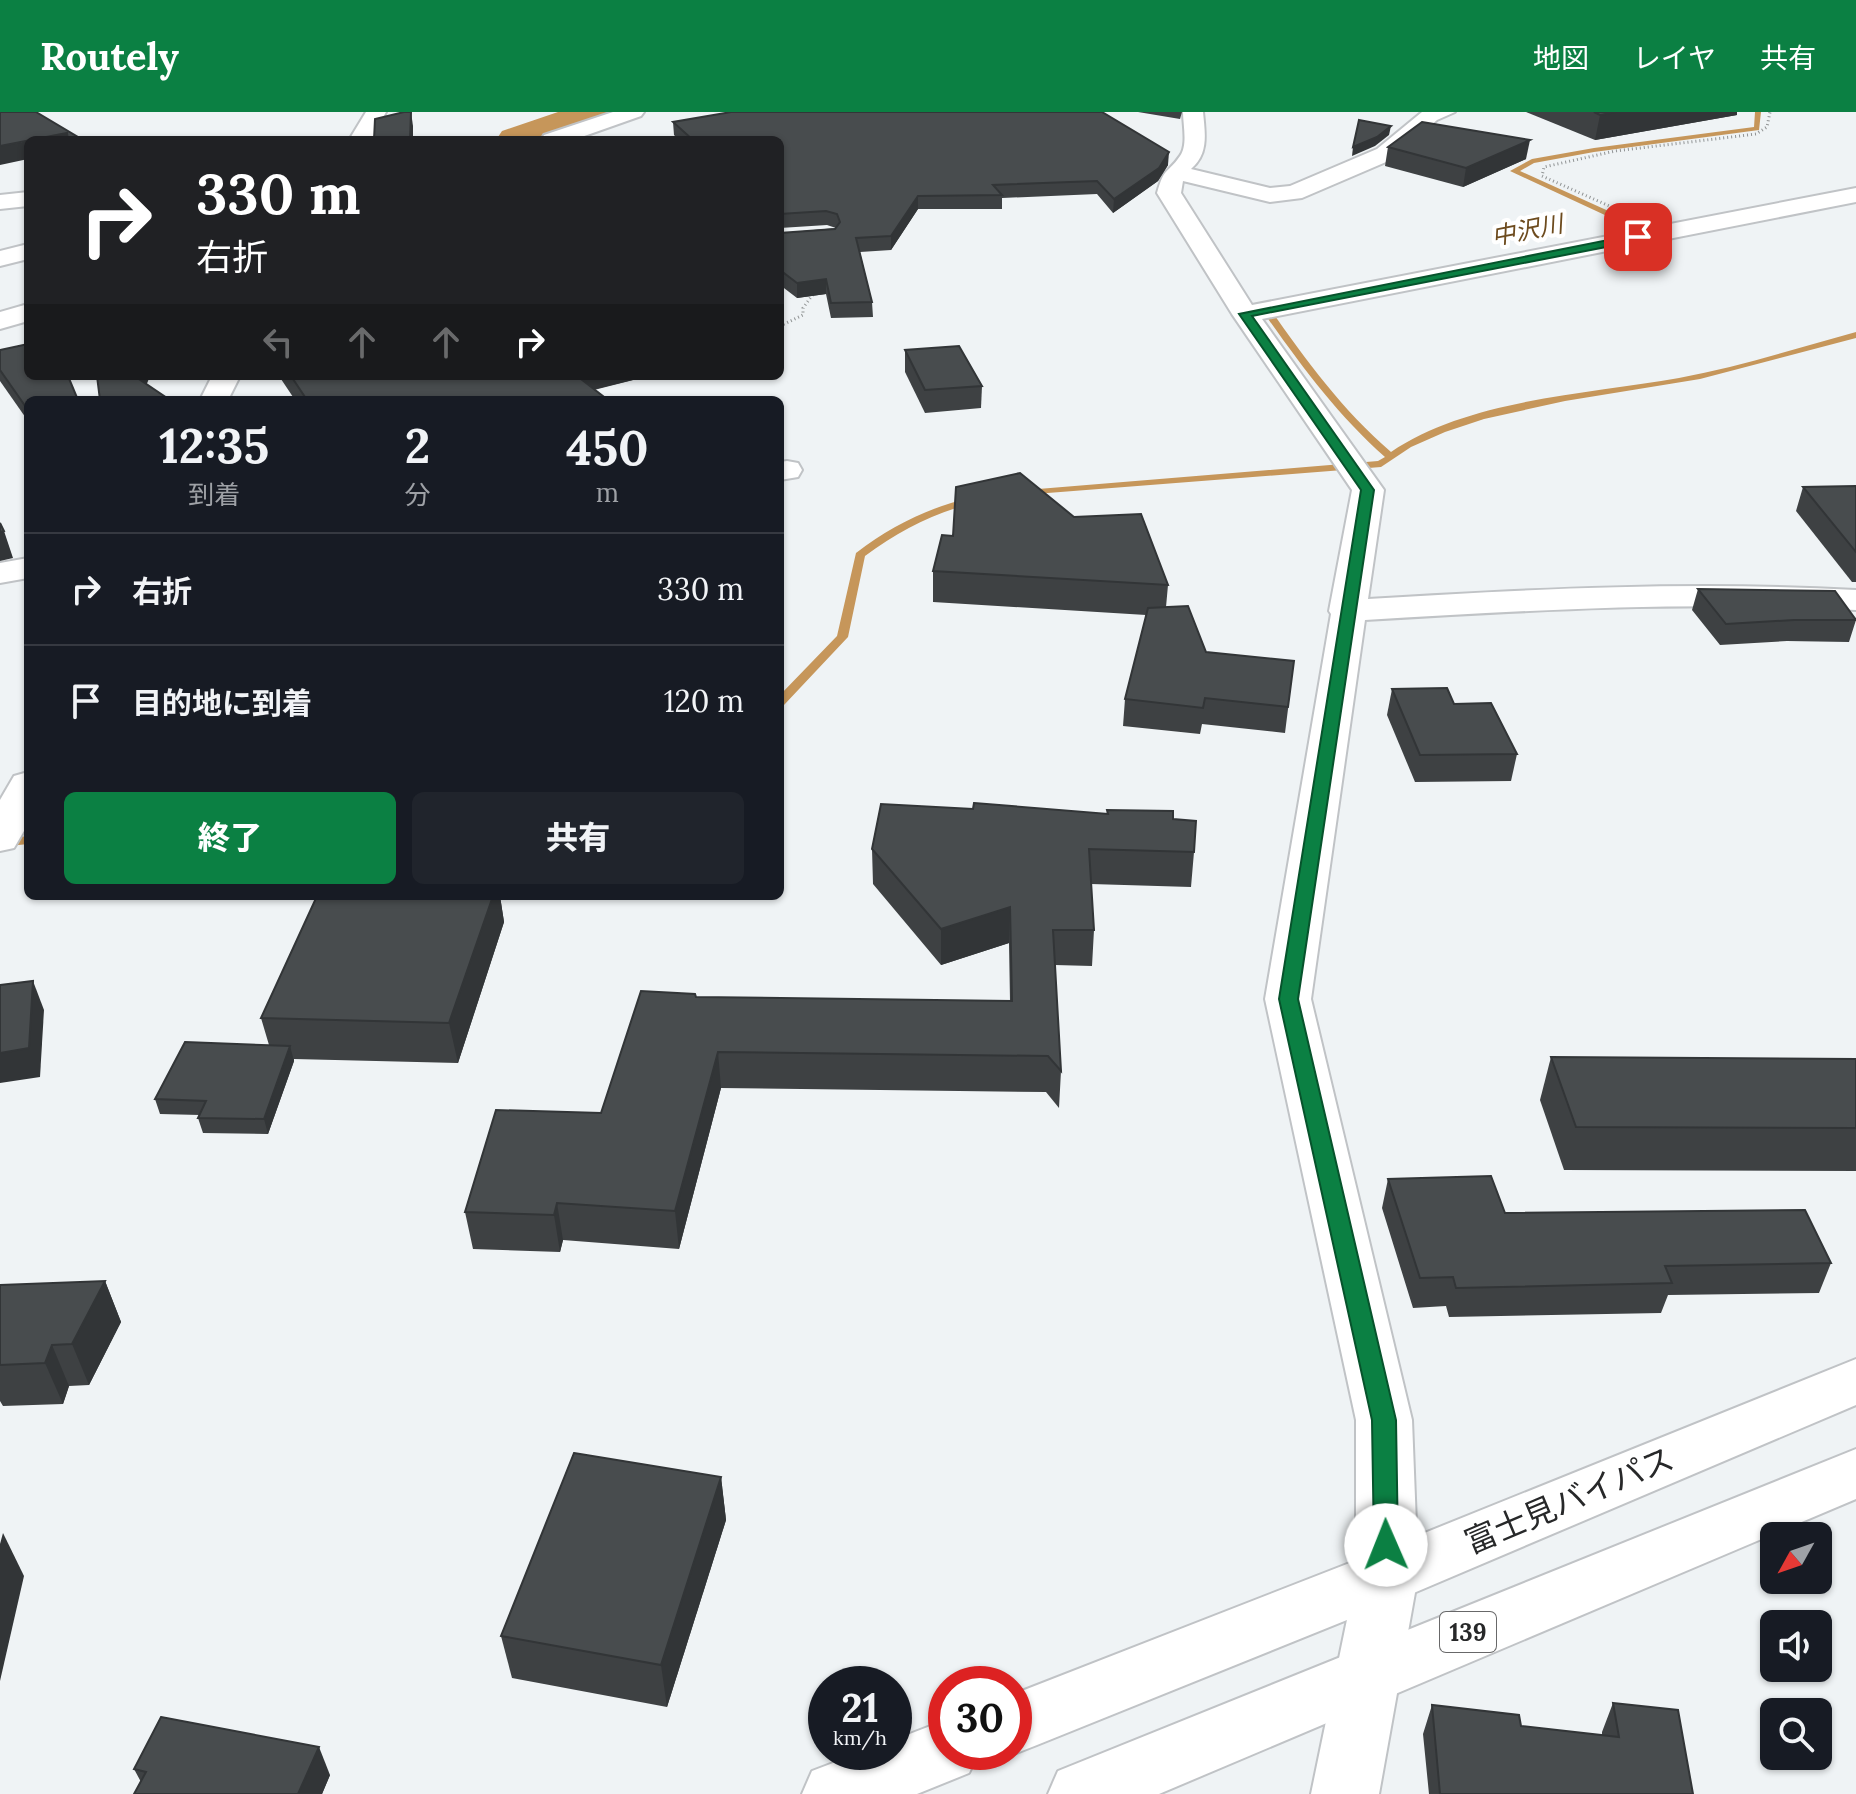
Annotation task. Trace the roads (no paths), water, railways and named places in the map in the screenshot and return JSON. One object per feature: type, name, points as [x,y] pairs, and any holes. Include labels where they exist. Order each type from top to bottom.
[{"type":"main road","points":[[362,136],[376,112]]},
{"type":"main road","points":[[564,136],[634,112]]},
{"type":"main road","points":[[1193,112],[1195,143],[1190,159],[1174,172],[1169,193],[1245,314],[1368,490],[1346,611],[1288,999],[1384,1420],[1387,1576],[1345,1794]]},
{"type":"main road","points":[[1174,172],[1270,195],[1294,193],[1385,154],[1430,116],[1445,112]]},
{"type":"main road","points":[[1245,314],[1856,195]]},
{"type":"main road","points":[[0,202],[24,199]]},
{"type":"main road","points":[[0,259],[24,252]]},
{"type":"main road","points":[[0,321],[24,313]]},
{"type":"main road","points":[[0,573],[24,569]]},
{"type":"main road","points":[[1346,611],[1526,600],[1747,594],[1856,600]]},
{"type":"main road","name":"富士見バイパス","points":[[1032,1717],[1387,1576],[1856,1381]]},
{"type":"main road","name":"139","points":[[1082,1794],[1856,1473]]},
{"type":"main road","points":[[836,1794],[928,1758]]},
{"type":"waterway","points":[[529,136],[598,112]]},
{"type":"waterway","name":"中沢川","points":[[1624,233],[1643,230],[1514,171],[1532,161],[1594,150],[1757,129],[1758,112]]},
{"type":"waterway","name":"中沢川","points":[[1266,304],[1262,304],[1321,385],[1354,423],[1390,456]]},
{"type":"waterway","name":"中沢川","points":[[1026,493],[1381,464],[1408,445],[1481,417],[1565,398],[1678,381],[1856,335]]},
{"type":"waterway","name":"中沢川","points":[[784,698],[842,637],[860,555],[914,520],[942,508],[974,500]]},
{"type":"waterway","name":"中沢川","points":[[0,843],[24,840]]}]
